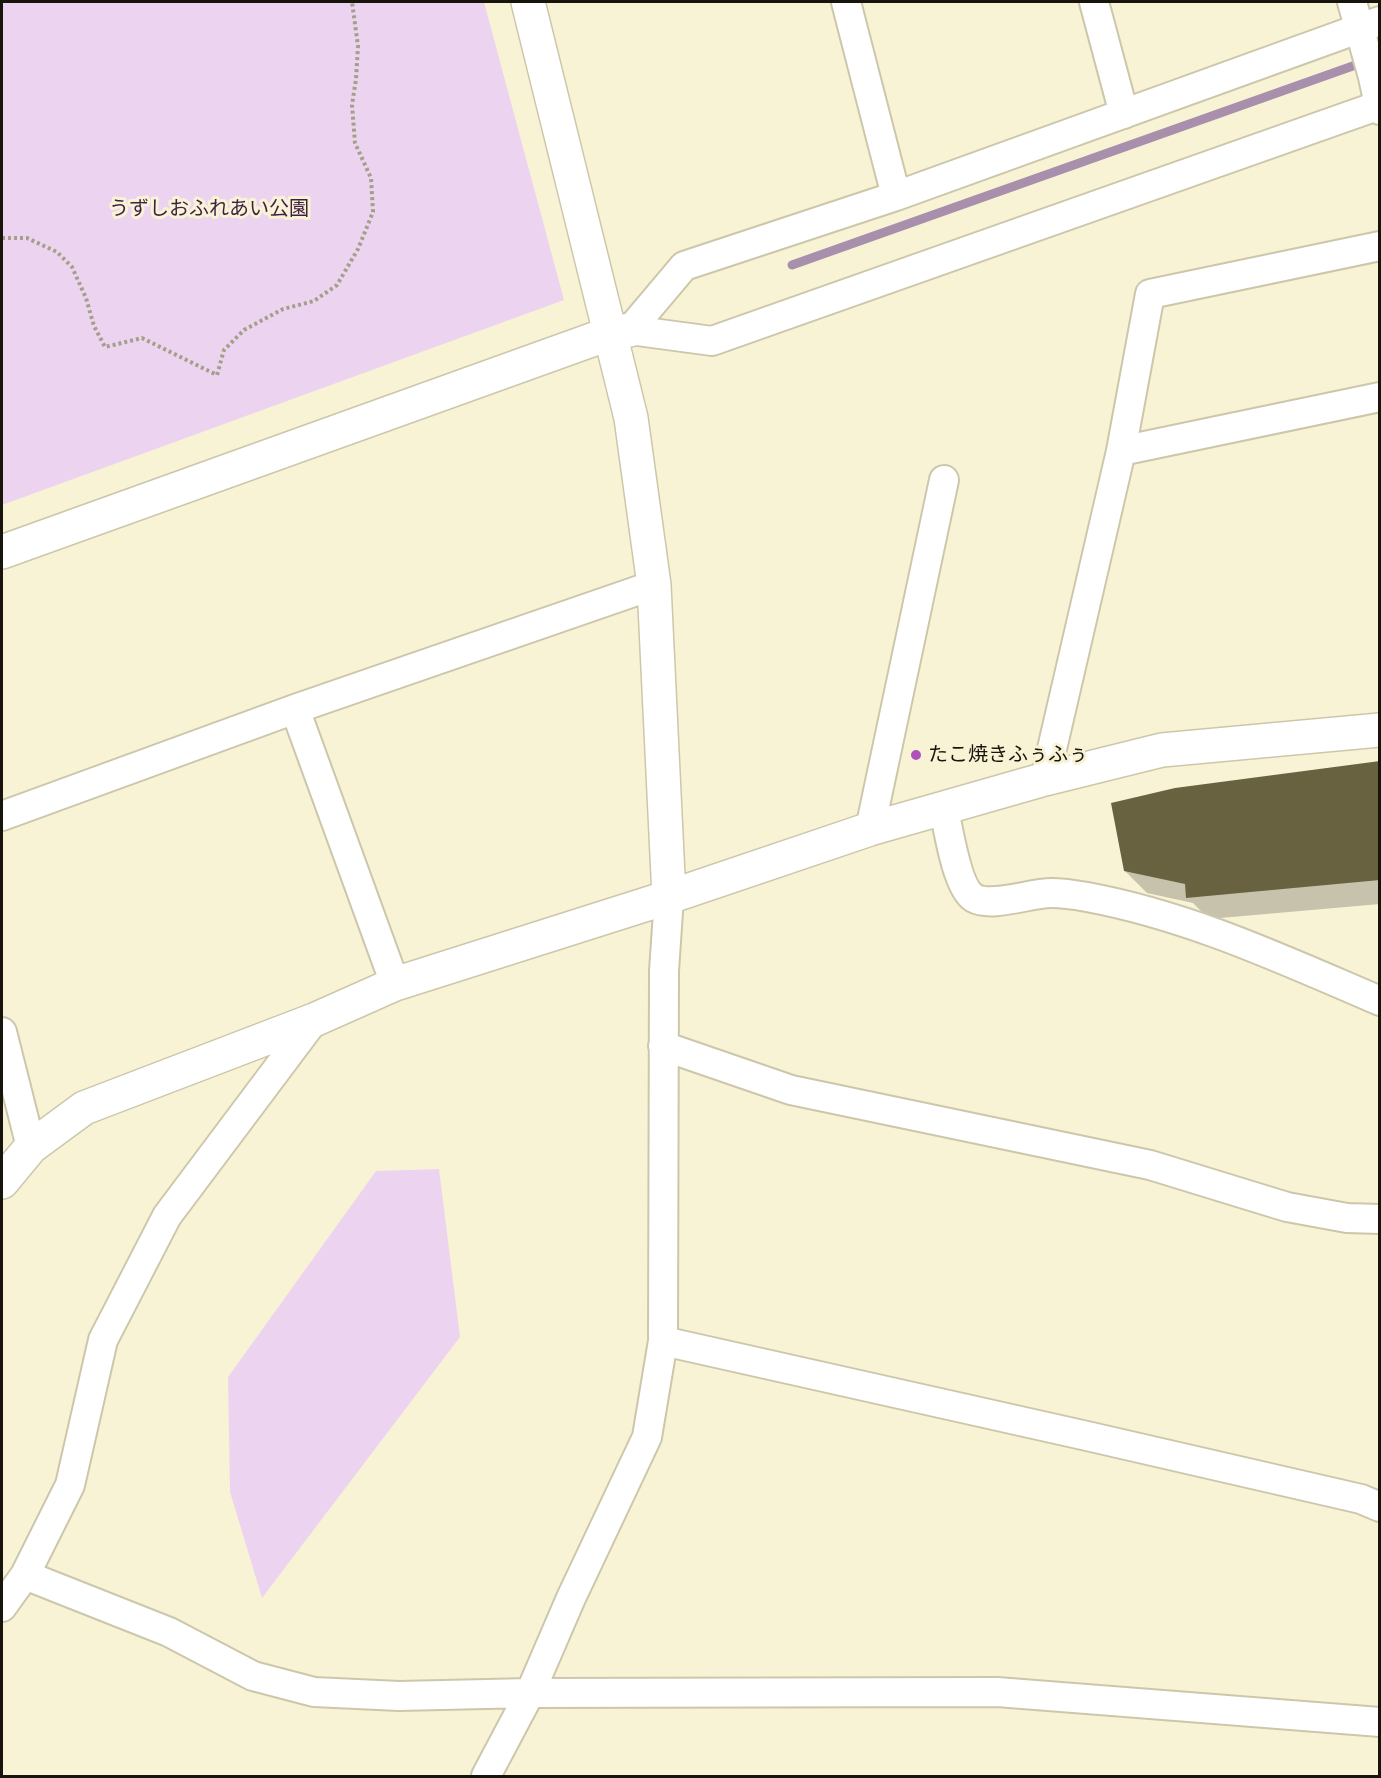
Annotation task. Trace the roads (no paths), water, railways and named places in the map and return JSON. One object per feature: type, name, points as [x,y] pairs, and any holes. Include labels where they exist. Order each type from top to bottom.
[{"type":"street","points":[[486,1776],[530,1693],[647,1437],[663,1341],[664,971],[669,897],[654,585],[620,332],[528,2]]},
{"type":"street","points":[[846,2],[896,196]]},
{"type":"street","points":[[1094,2],[1124,114]]},
{"type":"street","points":[[2,552],[620,332],[712,341],[1379,107],[1367,33],[1352,2]]},
{"type":"street","points":[[620,332],[684,266],[896,196],[1124,114],[1367,33]]},
{"type":"street","points":[[1045,779],[1121,450],[1150,294],[1380,246]]},
{"type":"street","points":[[1121,450],[1380,397]]},
{"type":"street","points":[[870,829],[944,480]]},
{"type":"street","points":[[2,816],[295,709],[654,585]]},
{"type":"street","points":[[295,709],[395,984]]},
{"type":"street","points":[[2,1182],[31,1147],[84,1108],[314,1020],[395,984],[669,897],[870,829],[1045,779],[1162,750],[1380,730]]},
{"type":"street","points":[[944,808],[962,883],[973,897],[987,901],[1050,893],[1087,897],[1171,918],[1243,942],[1380,1001]]},
{"type":"street","points":[[2,1607],[25,1575],[70,1485],[103,1340],[161,1227],[314,1020]]},
{"type":"street","points":[[2,1032],[31,1147]]},
{"type":"street","points":[[663,1046],[791,1090],[1150,1165],[1287,1208],[1347,1218],[1380,1219]]},
{"type":"street","points":[[663,1341],[1360,1499],[1380,1508]]},
{"type":"street","points":[[25,1575],[169,1632],[253,1676],[314,1692],[399,1696],[530,1693],[996,1692],[1380,1722]]},
{"type":"waterway","points":[[792,265],[1364,62]]},
{"type":"place","name":"たこ焼きふぅふぅ","points":[[916,755]]},
{"type":"park label","name":"うずしおふれあい公園","points":[[209,209]]}]
